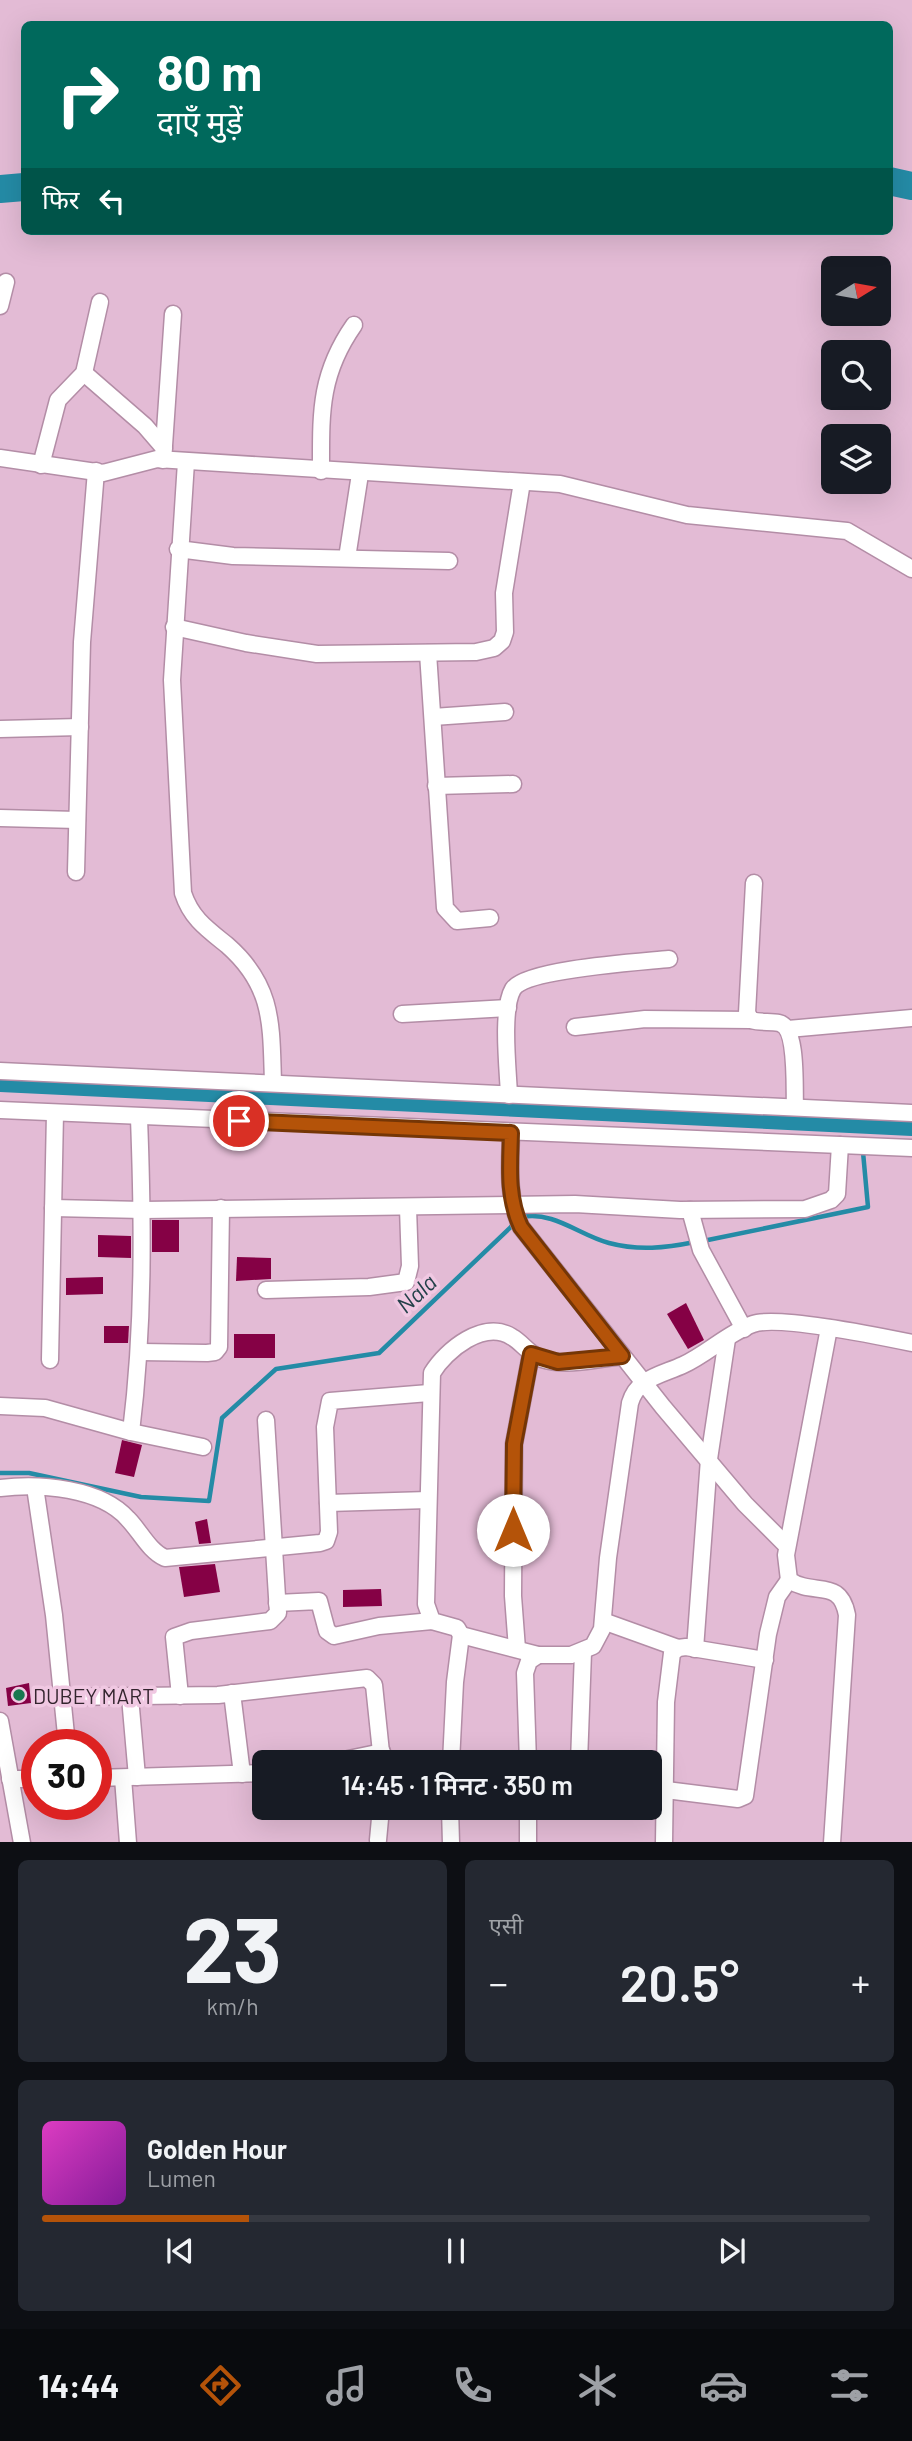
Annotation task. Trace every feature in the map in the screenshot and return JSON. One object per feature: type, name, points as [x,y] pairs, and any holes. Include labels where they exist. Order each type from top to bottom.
[{"type":"street","points":[[0,306],[6,282]]},
{"type":"street","points":[[41,465],[58,400],[83,373],[100,302]]},
{"type":"street","points":[[163,454],[173,314]]},
{"type":"street","points":[[321,471],[321,408],[325,382],[341,343],[354,325]]},
{"type":"street","points":[[83,373],[145,426],[163,454]]},
{"type":"street","points":[[0,458],[111,472],[163,454],[186,461],[360,474],[560,484],[687,515],[847,531],[912,569]]},
{"type":"street","points":[[186,461],[178,549],[173,712],[183,893],[189,910],[246,964],[264,993],[269,1008],[273,1082]]},
{"type":"street","points":[[76,872],[82,642],[96,471]]},
{"type":"street","points":[[347,558],[360,474]]},
{"type":"street","points":[[174,627],[246,643],[317,654],[476,652],[494,648],[502,641],[506,621],[504,593],[522,482]]},
{"type":"street","points":[[178,549],[233,556],[449,562]]},
{"type":"street","points":[[428,653],[445,908],[457,921],[490,918]]},
{"type":"street","points":[[433,717],[505,712]]},
{"type":"street","points":[[0,729],[80,727]]},
{"type":"street","points":[[436,786],[513,784]]},
{"type":"street","points":[[0,818],[78,820]]},
{"type":"street","points":[[751,1020],[747,1004],[754,883]]},
{"type":"street","points":[[509,1095],[508,1008],[512,991],[519,982],[532,976],[669,959]]},
{"type":"street","points":[[402,1014],[508,1008]]},
{"type":"street","points":[[788,1029],[912,1018]]},
{"type":"street","points":[[575,1027],[645,1019],[751,1020],[780,1023],[788,1029],[793,1041],[795,1107]]},
{"type":"street","points":[[0,1070],[912,1114]]},
{"type":"street","points":[[0,1111],[912,1148]]},
{"type":"street","points":[[50,1360],[55,1113]]},
{"type":"street","points":[[131,1432],[141,1352],[143,1210],[139,1118]]},
{"type":"street","points":[[511,1133],[516,1215],[622,1356],[745,1504],[787,1546]]},
{"type":"street","points":[[53,1208],[408,1208],[516,1215],[575,1204],[690,1210],[794,1210],[831,1200],[837,1194],[847,1145]]},
{"type":"street","points":[[141,1352],[207,1353],[215,1352],[219,1347],[221,1208]]},
{"type":"street","points":[[266,1290],[369,1287],[406,1282],[410,1266],[408,1208]]},
{"type":"street","points":[[690,1210],[701,1250],[744,1329]]},
{"type":"street","points":[[461,1635],[538,1655],[583,1652],[599,1637],[630,1404],[634,1389],[645,1381],[698,1358],[759,1322],[829,1328],[912,1343]]},
{"type":"street","points":[[662,1791],[738,1799],[745,1796],[776,1597],[789,1580],[787,1546],[829,1328]]},
{"type":"street","points":[[432,1621],[426,1604],[429,1393],[432,1373],[440,1360],[474,1336],[499,1331],[514,1337],[531,1354],[558,1362],[622,1356]]},
{"type":"street","points":[[695,1649],[709,1459],[727,1339]]},
{"type":"street","points":[[516,1649],[513,1596],[514,1444],[531,1354]]},
{"type":"street","points":[[0,1488],[35,1487],[107,1500],[128,1518],[158,1555],[165,1558],[274,1549],[326,1541],[329,1532],[325,1427],[331,1401],[429,1393]]},
{"type":"street","points":[[0,1406],[45,1408],[131,1432],[204,1447]]},
{"type":"street","points":[[180,1696],[174,1637],[191,1631],[270,1621],[276,1617],[266,1420]]},
{"type":"street","points":[[35,1487],[66,1729]]},
{"type":"street","points":[[328,1503],[428,1500]]},
{"type":"street","points":[[789,1580],[799,1587],[831,1590],[845,1602],[847,1615],[832,1842]]},
{"type":"street","points":[[277,1603],[319,1601],[327,1631],[334,1636],[379,1626],[432,1621],[457,1628],[461,1635],[455,1682],[452,1750]]},
{"type":"street","points":[[603,1621],[678,1648],[765,1660]]},
{"type":"street","points":[[661,1750],[672,1653],[678,1648]]},
{"type":"street","points":[[579,1750],[583,1652]]},
{"type":"street","points":[[528,1750],[525,1673],[529,1661],[538,1655]]},
{"type":"street","points":[[63,1698],[232,1693],[367,1678],[374,1685],[381,1750]]},
{"type":"street","points":[[232,1693],[242,1774]]},
{"type":"street","points":[[128,1842],[130,1697]]},
{"type":"street","points":[[0,1721],[6,1769],[22,1842]]},
{"type":"street","points":[[112,1778],[252,1774]]},
{"type":"street","points":[[378,1839],[380,1820]]},
{"type":"street","points":[[450,1820],[451,1842]]},
{"type":"street","points":[[528,1820],[528,1842]]},
{"type":"street","points":[[661,1820],[664,1842]]},
{"type":"building","points":[[152,1220],[179,1220],[179,1252],[152,1252]]},
{"type":"building","points":[[98,1235],[131,1236],[131,1258],[98,1257]]},
{"type":"building","points":[[237,1257],[271,1258],[271,1279],[236,1281]]},
{"type":"building","points":[[103,1277],[103,1294],[66,1295],[66,1278]]},
{"type":"building","points":[[686,1303],[704,1340],[688,1349],[667,1314]]},
{"type":"building","points":[[104,1326],[129,1326],[128,1343],[104,1343]]},
{"type":"building","points":[[234,1334],[275,1334],[275,1358],[234,1358]]},
{"type":"building","points":[[122,1440],[142,1445],[134,1477],[115,1473]]},
{"type":"building","points":[[207,1519],[211,1543],[199,1544],[195,1522]]},
{"type":"building","points":[[215,1564],[220,1592],[184,1597],[179,1567]]},
{"type":"building","points":[[381,1589],[382,1606],[343,1607],[343,1590]]},
{"type":"building","name":"DUBEY MART","points":[[29,1683],[31,1703],[8,1706],[6,1688]]},
{"type":"waterway","points":[[893,182],[912,186]]},
{"type":"waterway","points":[[0,189],[21,187]]},
{"type":"waterway","points":[[0,1084],[912,1128]]},
{"type":"waterway","name":"Nala","points":[[703,1241],[868,1207],[863,1152]]},
{"type":"waterway","name":"Nala","points":[[522,1217],[556,1220],[609,1243],[631,1247],[663,1247],[695,1242]]},
{"type":"waterway","name":"Nala","points":[[0,1473],[29,1473],[141,1497],[209,1501],[222,1418],[276,1369],[379,1353],[515,1223]]},
{"type":"place","name":"DUBEY MART","points":[[19,1695]]},
{"type":"route","points":[[239,1121],[511,1133],[512,1206],[521,1227],[603,1328],[622,1356],[558,1362],[531,1354],[514,1444],[513,1530]]}]
